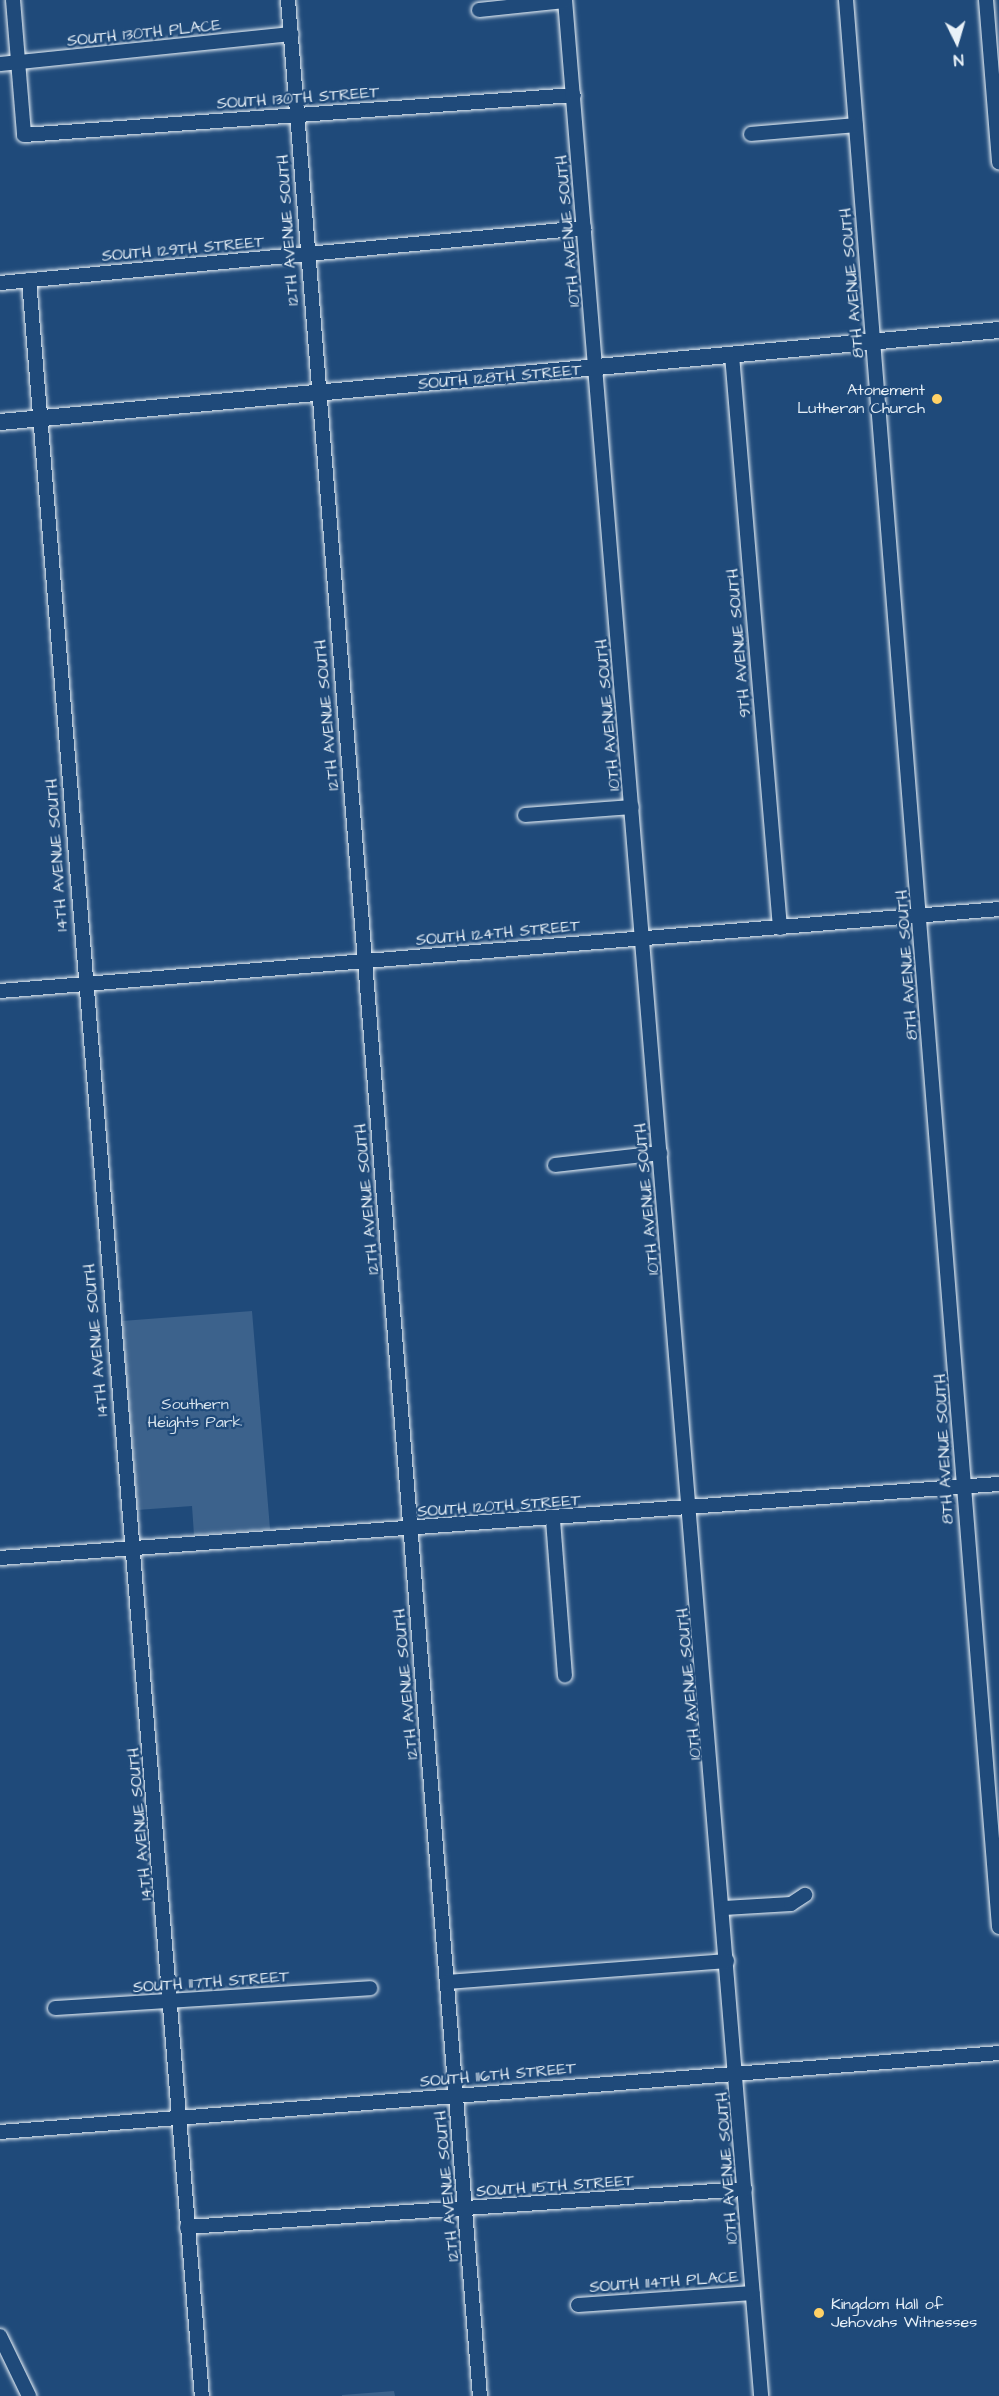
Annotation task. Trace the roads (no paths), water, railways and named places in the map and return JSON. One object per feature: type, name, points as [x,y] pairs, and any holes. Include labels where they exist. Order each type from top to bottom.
[{"type":"main road","name":"SOUTH 128TH STREET","points":[[0,422],[999,330]]},
{"type":"street","points":[[13,0],[18,62]]},
{"type":"street","name":"12TH AVENUE SOUTH","points":[[288,0],[317,393],[480,2396]]},
{"type":"street","name":"8TH AVENUE SOUTH","points":[[846,0],[920,916],[961,1488],[999,1927]]},
{"type":"street","points":[[986,0],[999,162]]},
{"type":"street","points":[[479,10],[565,1]]},
{"type":"street","name":"10TH AVENUE SOUTH","points":[[565,1],[724,1908],[761,2396]]},
{"type":"street","name":"SOUTH 130TH PLACE","points":[[0,64],[291,34]]},
{"type":"street","name":"SOUTH 130TH STREET","points":[[18,62],[24,135],[574,95]]},
{"type":"street","points":[[751,134],[856,125]]},
{"type":"street","name":"SOUTH 129TH STREET","points":[[0,283],[584,228]]},
{"type":"street","name":"14TH AVENUE SOUTH","points":[[29,280],[129,1549],[172,2002],[202,2396]]},
{"type":"street","name":"9TH AVENUE SOUTH","points":[[732,355],[780,928]]},
{"type":"street","points":[[525,815],[632,807]]},
{"type":"street","name":"SOUTH 124TH STREET","points":[[0,991],[999,909]]},
{"type":"street","points":[[555,1165],[660,1153]]},
{"type":"street","name":"SOUTH 120TH STREET","points":[[0,1558],[410,1528],[553,1520],[999,1484]]},
{"type":"street","points":[[553,1520],[565,1676]]},
{"type":"street","points":[[724,1908],[791,1904],[805,1895]]},
{"type":"street","points":[[447,1982],[727,1960]]},
{"type":"street","name":"SOUTH 117TH STREET","points":[[55,2008],[370,1988]]},
{"type":"street","name":"SOUTH 116TH STREET","points":[[0,2132],[999,2053]]},
{"type":"street","name":"SOUTH 115TH STREET","points":[[188,2227],[745,2190]]},
{"type":"street","name":"SOUTH 114TH PLACE","points":[[579,2305],[753,2293]]},
{"type":"street","points":[[0,2336],[29,2396]]},
{"type":"place","name":"Atonement Lutheran Church","points":[[937,399]]},
{"type":"place","name":"Kingdom Hall of Jehovahs Witnesses","points":[[819,2313]]},
{"type":"park label","name":"Southern Heights Park","points":[[195,1413]]}]
